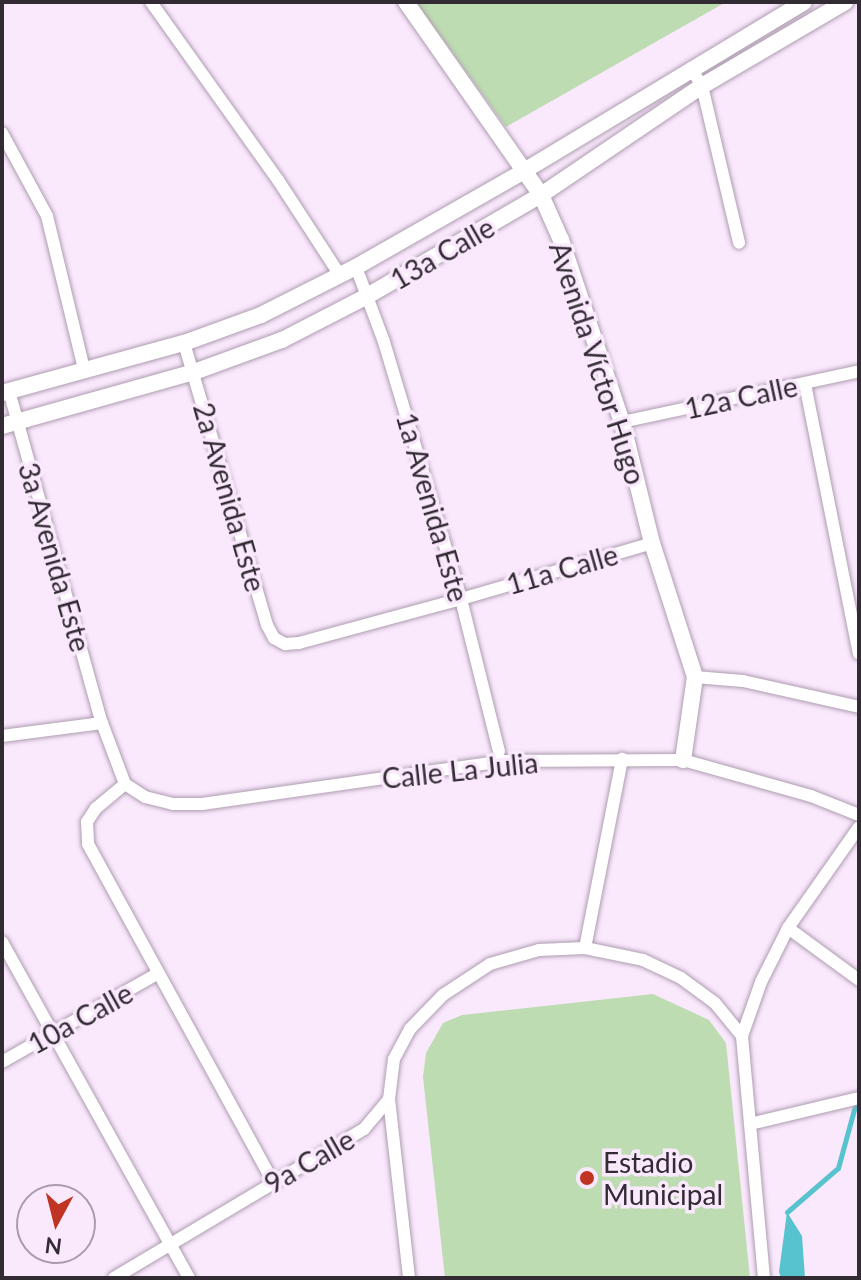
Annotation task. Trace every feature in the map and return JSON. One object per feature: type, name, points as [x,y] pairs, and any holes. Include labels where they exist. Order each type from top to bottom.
[{"type":"street","points":[[151,2],[278,180],[340,275]]},
{"type":"street","name":"Avenida Víctor Hugo","points":[[406,2],[541,195],[561,240],[622,422],[652,543],[695,677],[683,760]]},
{"type":"street","name":"13a Calle","points":[[5,392],[184,343],[261,315],[356,267],[524,171],[804,2]]},
{"type":"street","name":"13a Calle","points":[[10,424],[194,372],[282,340],[369,295],[541,195],[702,86],[845,2]]},
{"type":"street","points":[[691,68],[702,86],[739,243]]},
{"type":"street","points":[[2,133],[47,216],[84,369]]},
{"type":"street","name":"1a Avenida Este","points":[[356,267],[369,295],[461,599],[499,751]]},
{"type":"street","name":"2a Avenida Este","points":[[184,343],[267,625],[274,638],[285,644]]},
{"type":"street","name":"12a Calle","points":[[622,422],[859,371]]},
{"type":"street","points":[[805,384],[859,654]]},
{"type":"street","name":"3a Avenida Este","points":[[5,392],[10,424],[102,723]]},
{"type":"street","name":"11a Calle","points":[[285,644],[299,643],[461,599],[652,543]]},
{"type":"street","points":[[695,677],[743,681],[859,707]]},
{"type":"street","points":[[2,736],[102,723],[125,784],[96,808],[87,822],[88,844],[273,1182]]},
{"type":"street","points":[[585,948],[622,759]]},
{"type":"street","name":"Calle La Julia","points":[[125,784],[145,797],[173,804],[202,804],[503,761],[683,760],[811,796],[859,815]]},
{"type":"street","points":[[764,1278],[742,1036],[761,982],[788,928],[859,827]]},
{"type":"street","points":[[788,928],[859,980]]},
{"type":"street","points":[[2,942],[189,1278]]},
{"type":"street","points":[[409,1278],[389,1099],[394,1059],[405,1039],[443,995],[490,964],[539,950],[585,948],[643,960],[681,978],[715,1003],[742,1036]]},
{"type":"street","name":"10a Calle","points":[[2,1062],[157,974]]},
{"type":"street","points":[[750,1124],[859,1098]]},
{"type":"street","name":"9a Calle","points":[[114,1278],[273,1182],[336,1149],[364,1129],[389,1099]]},
{"type":"green space","points":[[416,2],[726,2],[506,127]]},
{"type":"green space","name":"Estadio Municipal","points":[[653,994],[709,1020],[726,1043],[750,1278],[445,1278],[423,1077],[426,1053],[443,1023],[462,1015]]},
{"type":"water","points":[[787,1212],[802,1236],[805,1278],[781,1278],[779,1272]]},
{"type":"waterway","points":[[787,1212],[838,1168],[859,1091]]},
{"type":"place","name":"Estadio Municipal","points":[[587,1178]]}]
